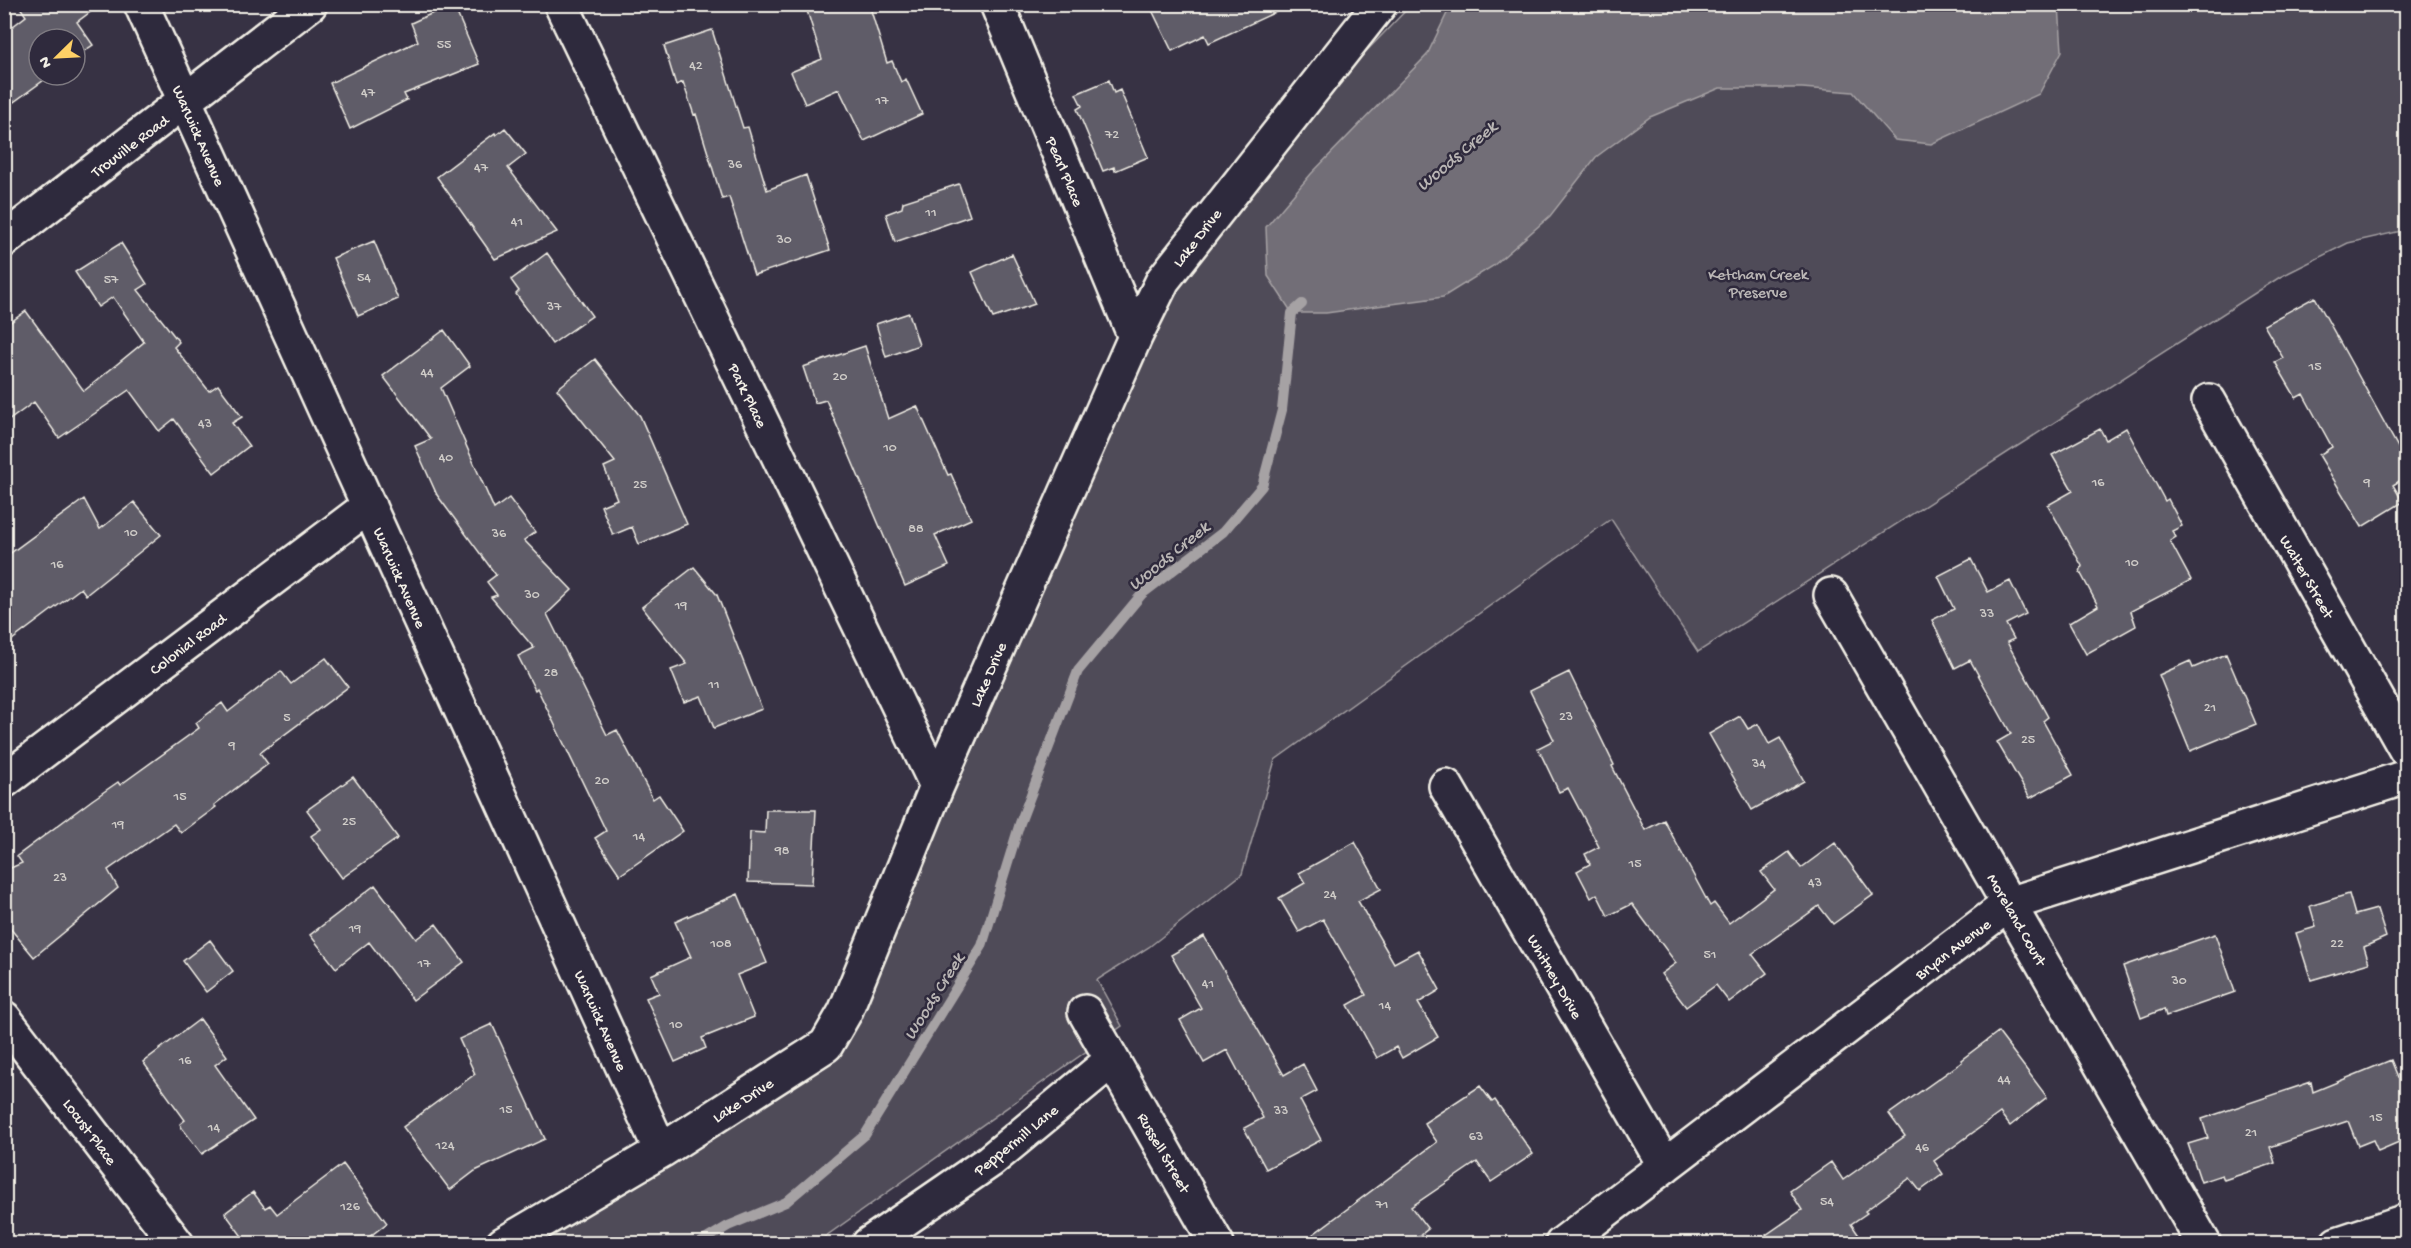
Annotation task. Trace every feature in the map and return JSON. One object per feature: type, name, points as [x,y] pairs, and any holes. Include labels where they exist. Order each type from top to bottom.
[{"type":"street","name":"Warwick Avenue","points":[[141,4],[661,1151]]},
{"type":"street","name":"Trouville Road","points":[[4,240],[310,4]]},
{"type":"street","name":"Park Place","points":[[561,4],[937,786]]},
{"type":"street","name":"Pearl Place","points":[[997,4],[1136,337]]},
{"type":"street","name":"Lake Drive","points":[[503,1244],[661,1151],[826,1045],[845,1012],[937,786],[1162,280],[1380,4]]},
{"type":"street","name":"Walter Street","points":[[2209,401],[2406,750]]},
{"type":"street","name":"Colonial Road","points":[[4,781],[369,506]]},
{"type":"street","name":"Moreland Court","points":[[1831,595],[2204,1244]]},
{"type":"street","name":"Bryan Avenue","points":[[1563,1244],[2009,904],[2406,777]]},
{"type":"street","name":"Whitney Drive","points":[[1446,786],[1665,1166]]},
{"type":"street","points":[[1085,1012],[1112,1059]]},
{"type":"street","name":"Locust Place","points":[[4,1018],[177,1244]]},
{"type":"street","name":"Peppermill Lane","points":[[869,1244],[990,1161],[1112,1059]]},
{"type":"street","name":"Russell Street","points":[[1112,1059],[1217,1244]]},
{"type":"street","points":[[2337,1244],[2406,1221]]},
{"type":"green space","name":"Ketcham Creek Preserve","points":[[1411,5],[2406,5],[2406,230],[2348,243],[2280,277],[1698,652],[1611,519],[1275,760],[1242,874],[1149,947],[1097,980],[1122,1026],[816,1243],[522,1244],[842,1050],[1180,275],[1323,96]]},
{"type":"water","points":[[1451,5],[2059,5],[2062,51],[2039,94],[1931,144],[1895,140],[1853,92],[1802,88],[1720,88],[1650,117],[1596,157],[1550,216],[1493,266],[1443,297],[1326,313],[1292,313],[1268,276],[1266,227],[1311,174],[1427,55]]},
{"type":"building","points":[[18,4],[101,4],[77,22],[80,27],[27,27],[27,87],[34,87],[4,109],[4,33],[26,16]]},
{"type":"building","points":[[453,4],[479,64],[404,94],[407,100],[350,129],[330,83],[418,41],[411,23]]},
{"type":"building","points":[[805,4],[869,4],[887,63],[892,61],[901,82],[906,79],[922,114],[864,141],[839,89],[805,104],[791,72],[822,59]]},
{"type":"building","points":[[1149,4],[1293,4],[1209,43],[1205,35],[1172,51]]},
{"type":"building","points":[[712,30],[743,128],[748,127],[767,190],[806,175],[830,250],[754,275],[729,197],[722,199],[696,114],[694,115],[683,82],[676,85],[664,46]]},
{"type":"building","points":[[87,36],[93,45],[87,49]]},
{"type":"building","points":[[1109,80],[1114,93],[1120,90],[1148,157],[1115,171],[1114,167],[1103,171],[1077,109],[1082,106],[1076,94]]},
{"type":"building","points":[[505,128],[526,154],[508,168],[557,232],[495,259],[437,177]]},
{"type":"building","points":[[959,184],[970,216],[895,242],[886,214],[902,208],[903,202]]},
{"type":"building","points":[[374,241],[398,299],[358,316],[333,258]]},
{"type":"building","points":[[121,243],[147,284],[138,290],[179,342],[174,347],[209,391],[218,385],[242,417],[232,423],[249,446],[214,473],[174,419],[159,431],[129,390],[59,438],[34,402],[4,424],[4,327],[26,311],[84,391],[144,342],[113,297],[98,307],[75,272]]},
{"type":"building","points":[[547,253],[592,316],[552,344],[516,294],[519,291],[511,280]]},
{"type":"building","points":[[1012,254],[1035,304],[993,318],[972,272]]},
{"type":"building","points":[[2315,297],[2406,462],[2406,477],[2393,485],[2403,502],[2362,527],[2319,455],[2332,447],[2303,394],[2296,398],[2275,362],[2283,358],[2264,325]]},
{"type":"building","points":[[909,313],[919,345],[886,357],[876,324]]},
{"type":"building","points":[[444,330],[470,366],[441,388],[494,509],[509,498],[535,532],[524,540],[572,590],[547,614],[607,735],[617,730],[653,799],[659,795],[683,831],[620,875],[595,838],[606,831],[537,688],[535,690],[518,656],[534,648],[491,597],[497,595],[487,582],[496,575],[437,495],[415,446],[431,439],[383,376]]},
{"type":"building","points":[[865,346],[888,419],[917,406],[971,519],[935,535],[949,566],[905,586],[826,400],[815,403],[803,367]]},
{"type":"building","points":[[595,359],[640,416],[687,524],[639,544],[632,527],[613,535],[601,506],[617,499],[604,467],[615,462],[557,389]]},
{"type":"building","points":[[2126,428],[2165,501],[2168,499],[2182,526],[2172,531],[2176,537],[2170,541],[2191,580],[2131,611],[2136,626],[2086,654],[2069,623],[2098,606],[2080,572],[2082,566],[2048,505],[2073,491],[2052,455],[2100,429],[2106,440]]},
{"type":"building","points":[[84,499],[100,529],[134,502],[161,535],[86,595],[81,588],[4,646],[4,558]]},
{"type":"building","points":[[1971,559],[1988,592],[2010,581],[2026,614],[2006,624],[2014,639],[2007,642],[2048,717],[2043,721],[2073,775],[2030,798],[1997,742],[2011,734],[1970,660],[1955,668],[1932,620],[1954,609],[1938,576]]},
{"type":"building","points":[[694,567],[717,595],[762,709],[714,728],[701,696],[684,702],[671,670],[687,664],[642,607]]},
{"type":"building","points":[[2226,654],[2256,724],[2190,751],[2159,675],[2190,661],[2193,668]]},
{"type":"building","points":[[326,658],[348,687],[260,753],[268,764],[214,805],[216,807],[181,833],[174,824],[108,870],[118,888],[34,957],[4,921],[4,871],[22,863],[17,856],[92,800],[118,782],[120,785],[199,728],[196,723],[222,703],[228,712],[281,671],[291,684]]},
{"type":"building","points":[[1569,672],[1614,765],[1612,766],[1645,830],[1664,820],[1710,906],[1714,903],[1729,923],[1774,889],[1761,872],[1789,852],[1801,868],[1835,843],[1873,895],[1833,924],[1819,906],[1752,954],[1767,973],[1729,1002],[1716,985],[1686,1007],[1661,974],[1676,963],[1632,904],[1608,916],[1597,894],[1591,898],[1577,871],[1590,864],[1585,854],[1599,847],[1568,788],[1559,792],[1538,748],[1554,740],[1530,691]]},
{"type":"building","points":[[1740,716],[1748,729],[1758,724],[1769,744],[1780,738],[1804,781],[1752,810],[1709,734]]},
{"type":"building","points":[[353,777],[398,838],[342,878],[311,836],[321,829],[307,810]]},
{"type":"building","points":[[766,810],[816,810],[812,884],[748,882],[750,832],[765,833]]},
{"type":"building","points":[[1355,842],[1381,889],[1358,901],[1394,963],[1418,950],[1440,990],[1418,1003],[1438,1037],[1402,1058],[1396,1047],[1377,1058],[1348,1005],[1366,995],[1323,919],[1299,932],[1279,898],[1305,883],[1299,873]]},
{"type":"building","points":[[375,885],[416,939],[436,924],[464,962],[413,1000],[369,942],[336,968],[310,935]]},
{"type":"building","points":[[738,894],[767,963],[737,975],[754,1017],[702,1038],[706,1048],[675,1062],[646,998],[659,993],[651,975],[691,957],[675,922]]},
{"type":"building","points":[[2349,894],[2355,915],[2377,909],[2386,937],[2364,947],[2369,963],[2311,980],[2296,933],[2316,927],[2310,906]]},
{"type":"building","points":[[2215,934],[2235,992],[2166,1016],[2164,1009],[2141,1018],[2123,966]]},
{"type":"building","points":[[1204,936],[1284,1075],[1303,1064],[1317,1091],[1300,1100],[1321,1140],[1266,1169],[1244,1128],[1263,1118],[1227,1050],[1204,1063],[1180,1020],[1201,1008],[1171,955]]},
{"type":"building","points":[[210,940],[233,971],[206,992],[183,961]]},
{"type":"building","points":[[200,1019],[227,1056],[215,1065],[254,1120],[202,1154],[180,1124],[185,1120],[143,1062]]},
{"type":"building","points":[[492,1024],[545,1139],[475,1171],[450,1190],[403,1127],[475,1074],[459,1039]]},
{"type":"building","points":[[1998,1032],[2047,1097],[2010,1126],[2000,1113],[1934,1161],[1943,1174],[1920,1191],[1910,1178],[1865,1211],[1867,1213],[1851,1224],[1865,1244],[1753,1244],[1802,1210],[1790,1191],[1831,1162],[1843,1180],[1905,1136],[1889,1114],[1962,1062],[1961,1060]]},
{"type":"building","points":[[2391,1060],[2398,1077],[2406,1073],[2406,1139],[2378,1151],[2373,1140],[2358,1146],[2348,1121],[2270,1147],[2275,1163],[2224,1180],[2222,1175],[2201,1182],[2188,1144],[2208,1138],[2202,1119],[2311,1082],[2313,1092]]},
{"type":"building","points":[[1480,1086],[1492,1102],[1495,1100],[1533,1154],[1491,1182],[1477,1162],[1411,1207],[1428,1229],[1409,1244],[1300,1244],[1437,1142],[1424,1123]]},
{"type":"building","points":[[343,1164],[387,1223],[360,1244],[238,1244],[244,1239],[225,1213],[253,1192],[265,1208],[270,1205],[277,1214]]},
{"type":"waterway","name":"Woods Creek","points":[[698,1244],[728,1226],[786,1202],[865,1135],[982,946],[1020,823],[1078,671],[1142,594],[1223,532],[1262,486],[1282,410],[1292,313],[1302,304]]}]
